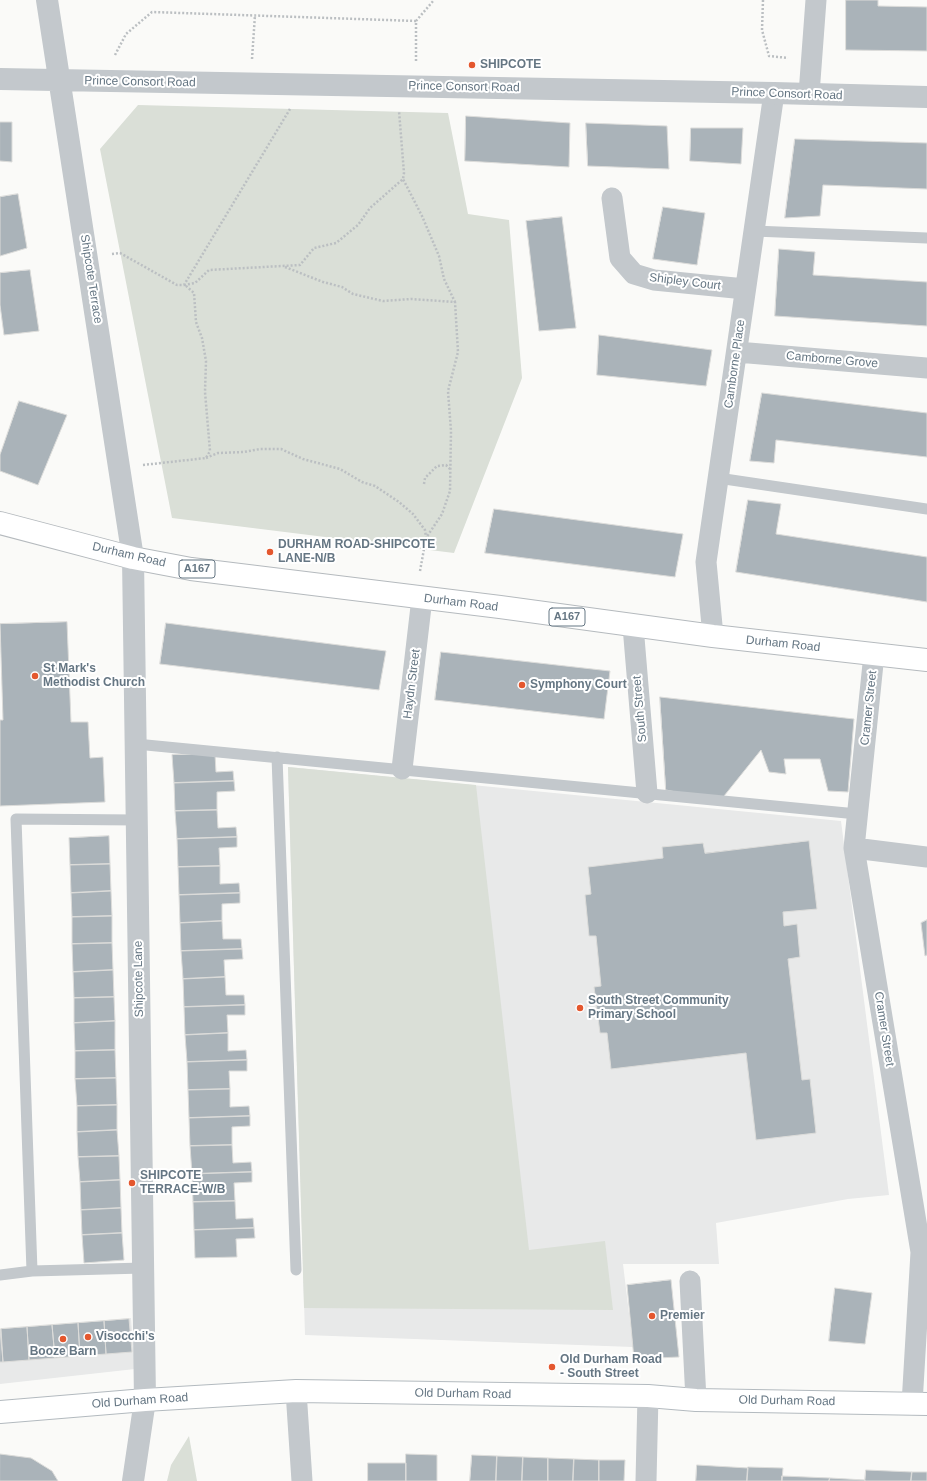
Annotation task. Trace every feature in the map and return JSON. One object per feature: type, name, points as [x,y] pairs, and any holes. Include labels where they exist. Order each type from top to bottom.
[{"type":"main road","name":"Durham Road","points":[[0,523],[133,558],[191,569],[713,636],[927,660]]},
{"type":"main road","name":"Old Durham Road","points":[[0,1412],[145,1400],[296,1391],[648,1396],[696,1400],[919,1404]]},
{"type":"street","name":"Shipcote Terrace","points":[[47,0],[61,80],[133,558]]},
{"type":"street","points":[[809,94],[816,0]]},
{"type":"street","name":"Prince Consort Road","points":[[0,79],[774,93],[927,98]]},
{"type":"street","name":"Camborne Place","points":[[713,636],[706,562],[774,93]]},
{"type":"street","name":"Shipley Court","points":[[612,198],[620,258],[634,274],[654,280],[745,289]]},
{"type":"street","name":"Camborne Grove","points":[[737,352],[927,368]]},
{"type":"street","name":"Shipcote Lane","points":[[132,1481],[145,1400],[133,558]]},
{"type":"street","name":"Haydn Street","points":[[402,769],[419,598]]},
{"type":"street","name":"South Street","points":[[633,626],[647,793]]},
{"type":"street","name":"Cramer Street","points":[[874,654],[854,848],[924,1252],[919,1404]]},
{"type":"street","points":[[854,848],[927,857]]},
{"type":"street","points":[[690,1281],[696,1400]]},
{"type":"street","points":[[296,1391],[302,1481]]},
{"type":"street","points":[[646,1481],[648,1396]]},
{"type":"lane","points":[[754,231],[927,238]]},
{"type":"lane","points":[[718,478],[927,509]]},
{"type":"lane","points":[[136,744],[857,814]]},
{"type":"lane","points":[[278,757],[296,1270]]},
{"type":"lane","points":[[32,1271],[16,819],[137,820]]},
{"type":"lane","points":[[0,1275],[32,1271],[143,1268]]},
{"type":"path","points":[[426,538],[442,514],[450,491],[451,430],[448,391],[458,352],[455,302],[444,279],[439,256],[422,216],[403,179],[404,173],[399,112],[408,86],[416,21],[434,0]]},
{"type":"path","points":[[764,0],[762,30],[769,56],[812,60]]},
{"type":"path","points":[[102,81],[126,34],[152,12],[416,21]]},
{"type":"path","points":[[250,83],[255,15]]},
{"type":"path","points":[[184,285],[290,109],[292,84]]},
{"type":"path","points":[[88,258],[120,253],[177,286],[195,283],[209,270],[300,265],[314,248],[336,243],[358,225],[370,208],[403,179]]},
{"type":"path","points":[[285,267],[342,288],[353,294],[383,301],[411,300],[455,302]]},
{"type":"path","points":[[184,285],[194,293],[196,322],[202,338],[206,361],[206,392],[210,452],[206,458]]},
{"type":"path","points":[[120,468],[206,458],[218,453],[244,452],[260,449],[281,449],[303,459],[340,469],[362,482],[375,486],[400,502],[413,514],[425,530],[426,538],[419,598]]},
{"type":"path","points":[[424,484],[425,478],[437,466],[446,465],[451,470]]},
{"type":"shaded area","points":[[138,105],[448,113],[468,214],[509,220],[522,378],[454,553],[172,518],[100,149]]},
{"type":"shaded area","name":"South Street Community Primary School","points":[[288,767],[841,821],[889,1195],[848,1199],[716,1223],[719,1264],[623,1264],[633,1347],[305,1335]]},
{"type":"shaded area","points":[[288,767],[476,785],[529,1250],[605,1241],[613,1310],[304,1308]]},
{"type":"shaded area","points":[[131,1318],[135,1369],[0,1384],[0,1329]]},
{"type":"shaded area","points":[[189,1436],[197,1481],[167,1481],[171,1465]]},
{"type":"building","points":[[846,0],[878,0],[878,6],[927,7],[927,51],[846,50]]},
{"type":"building","points":[[466,116],[570,123],[569,167],[465,161]]},
{"type":"building","points":[[0,122],[12,122],[12,162],[0,161]]},
{"type":"building","points":[[586,123],[667,126],[669,169],[588,166]]},
{"type":"building","points":[[691,128],[743,128],[741,164],[690,161]]},
{"type":"building","points":[[795,139],[927,143],[927,189],[823,185],[820,216],[785,218]]},
{"type":"building","points":[[18,194],[27,248],[0,256],[0,197]]},
{"type":"building","points":[[663,207],[705,213],[697,265],[653,259]]},
{"type":"building","points":[[562,217],[576,328],[539,331],[526,221]]},
{"type":"building","points":[[779,249],[815,252],[813,275],[927,282],[927,326],[775,316]]},
{"type":"building","points":[[30,270],[39,331],[4,335],[0,305],[0,273]]},
{"type":"building","points":[[599,335],[712,350],[706,386],[597,375]]},
{"type":"building","points":[[762,393],[927,413],[927,457],[776,440],[774,463],[750,461]]},
{"type":"building","points":[[19,401],[67,415],[38,485],[0,471],[0,455]]},
{"type":"building","points":[[748,500],[781,504],[776,534],[927,557],[927,602],[736,572]]},
{"type":"building","points":[[494,509],[683,534],[675,577],[485,553]]},
{"type":"building","name":"St Mark's Methodist Church","points":[[67,622],[71,722],[88,722],[90,758],[103,757],[105,802],[0,806],[0,720],[3,720],[0,624]]},
{"type":"building","points":[[166,623],[386,651],[379,690],[160,664]]},
{"type":"building","name":"Symphony Court","points":[[441,652],[610,671],[604,719],[435,700]]},
{"type":"building","points":[[660,697],[854,719],[848,792],[828,791],[820,759],[784,759],[786,774],[769,772],[761,750],[720,801],[666,790]]},
{"type":"building","points":[[215,754],[216,772],[233,771],[234,781],[174,783],[172,755]]},
{"type":"building","points":[[234,781],[235,791],[217,792],[217,810],[175,811],[174,783]]},
{"type":"building","points":[[217,810],[218,828],[236,827],[237,837],[177,839],[175,811]]},
{"type":"building","points":[[109,836],[110,864],[70,865],[69,838]]},
{"type":"building","points":[[237,837],[237,847],[219,848],[220,866],[178,867],[177,839]]},
{"type":"building","points":[[809,841],[817,909],[783,912],[784,926],[797,924],[800,957],[788,959],[802,1080],[810,1079],[816,1133],[756,1140],[746,1053],[611,1069],[607,1033],[600,1033],[594,987],[601,986],[596,936],[589,936],[585,895],[591,894],[588,867],[663,858],[662,847],[703,843],[705,853]]},
{"type":"building","points":[[110,864],[111,891],[71,893],[70,865]]},
{"type":"building","points":[[220,866],[220,884],[239,883],[240,893],[179,895],[178,867]]},
{"type":"building","points":[[111,891],[112,916],[72,917],[71,893]]},
{"type":"building","points":[[240,893],[240,903],[222,904],[222,921],[180,923],[179,895]]},
{"type":"building","points":[[112,916],[112,943],[72,944],[72,917]]},
{"type":"building","points":[[927,920],[927,955],[925,956],[921,923]]},
{"type":"building","points":[[222,921],[223,939],[241,939],[242,949],[181,951],[180,923]]},
{"type":"building","points":[[112,943],[113,970],[73,972],[72,944]]},
{"type":"building","points":[[242,949],[243,959],[224,960],[225,977],[183,979],[181,951]]},
{"type":"building","points":[[113,970],[114,997],[74,998],[73,972]]},
{"type":"building","points":[[225,977],[226,995],[244,995],[245,1005],[184,1007],[183,979]]},
{"type":"building","points":[[114,997],[115,1021],[74,1023],[74,998]]},
{"type":"building","points":[[245,1005],[245,1015],[227,1015],[228,1033],[185,1035],[184,1007]]},
{"type":"building","points":[[115,1021],[115,1050],[75,1051],[74,1023]]},
{"type":"building","points":[[228,1033],[228,1051],[246,1050],[247,1060],[187,1062],[185,1035]]},
{"type":"building","points":[[115,1050],[116,1078],[75,1079],[75,1051]]},
{"type":"building","points":[[247,1060],[247,1071],[229,1071],[230,1089],[188,1090],[187,1062]]},
{"type":"building","points":[[116,1078],[117,1105],[77,1106],[75,1079]]},
{"type":"building","points":[[230,1089],[230,1107],[249,1106],[250,1116],[189,1118],[188,1090]]},
{"type":"building","points":[[117,1105],[117,1130],[77,1132],[77,1106]]},
{"type":"building","points":[[250,1116],[250,1126],[232,1127],[232,1145],[190,1146],[189,1118]]},
{"type":"building","points":[[117,1130],[119,1156],[78,1157],[77,1132]]},
{"type":"building","points":[[232,1145],[233,1163],[251,1162],[252,1172],[192,1174],[190,1146]]},
{"type":"building","points":[[119,1156],[120,1180],[80,1182],[78,1157]]},
{"type":"building","points":[[252,1172],[252,1182],[234,1183],[235,1201],[193,1202],[192,1174]]},
{"type":"building","points":[[120,1180],[121,1208],[81,1210],[80,1182]]},
{"type":"building","points":[[235,1201],[236,1219],[253,1218],[254,1228],[194,1230],[193,1202]]},
{"type":"building","points":[[121,1208],[122,1233],[82,1235],[81,1210]]},
{"type":"building","points":[[254,1228],[255,1238],[236,1239],[237,1257],[195,1258],[194,1230]]},
{"type":"building","points":[[122,1233],[124,1260],[84,1263],[82,1235]]},
{"type":"building","name":"Premier","points":[[671,1280],[679,1357],[634,1359],[627,1285]]},
{"type":"building","points":[[835,1288],[872,1293],[865,1344],[829,1341]]},
{"type":"building","points":[[129,1319],[132,1352],[106,1354],[104,1321]]},
{"type":"building","points":[[104,1321],[106,1354],[80,1356],[78,1323]]},
{"type":"building","points":[[78,1323],[80,1356],[55,1358],[52,1325]]},
{"type":"building","points":[[52,1325],[55,1358],[29,1360],[27,1327]]},
{"type":"building","points":[[27,1327],[29,1360],[3,1362],[1,1329]]},
{"type":"building","points":[[0,1329],[3,1362],[0,1362]]},
{"type":"building","points":[[0,1454],[31,1458],[52,1471],[58,1481],[0,1481]]},
{"type":"building","points":[[406,1454],[437,1455],[437,1481],[406,1481]]},
{"type":"building","points":[[472,1455],[497,1456],[496,1481],[470,1481]]},
{"type":"building","points":[[497,1456],[523,1457],[522,1481],[496,1481]]},
{"type":"building","points":[[523,1457],[548,1458],[548,1481],[522,1481]]},
{"type":"building","points":[[548,1458],[574,1459],[573,1481],[548,1481]]},
{"type":"building","points":[[574,1459],[599,1460],[599,1481],[573,1481]]},
{"type":"building","points":[[599,1460],[625,1460],[624,1481],[599,1481]]},
{"type":"building","points":[[368,1463],[406,1463],[406,1481],[368,1481]]},
{"type":"building","points":[[697,1465],[748,1468],[747,1481],[696,1481]]},
{"type":"building","points":[[748,1467],[783,1468],[782,1481],[747,1481]]},
{"type":"building","points":[[866,1470],[912,1472],[911,1481],[865,1481]]},
{"type":"building","points":[[912,1472],[927,1472],[927,1481],[911,1481]]},
{"type":"building","points":[[782,1476],[830,1478],[829,1481],[782,1481]]},
{"type":"building","points":[[830,1478],[865,1480],[865,1481],[829,1481]]},
{"type":"place","name":"SHIPCOTE","points":[[472,65]]},
{"type":"place","name":"DURHAM ROAD-SHIPCOTE LANE-N/B","points":[[270,552]]},
{"type":"place","name":"St Mark's Methodist Church","points":[[35,676]]},
{"type":"place","name":"Symphony Court","points":[[522,685]]},
{"type":"place","name":"South Street Community Primary School","points":[[580,1008]]},
{"type":"place","name":"SHIPCOTE TERRACE-W/B","points":[[132,1183]]},
{"type":"place","name":"Premier","points":[[652,1316]]},
{"type":"place","name":"Visocchi's","points":[[88,1337]]},
{"type":"place","name":"Booze Barn","points":[[63,1339]]},
{"type":"place","name":"Old Durham Road - South Street","points":[[552,1367]]}]
